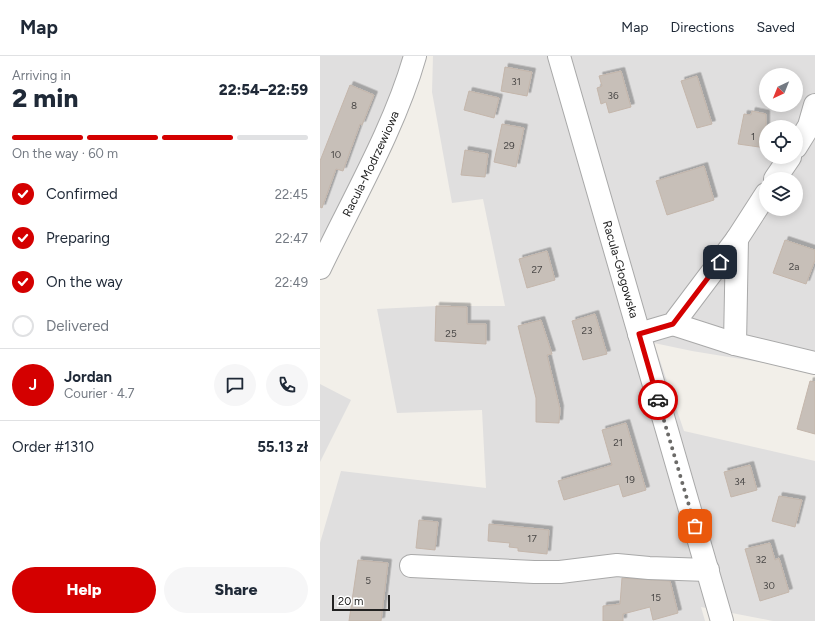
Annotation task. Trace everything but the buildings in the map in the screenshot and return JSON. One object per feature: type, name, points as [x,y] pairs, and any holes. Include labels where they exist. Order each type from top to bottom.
[{"type":"street","name":"Racula-Modrzewiowa","points":[[320,268],[388,127],[410,73],[415,56]]},
{"type":"street","name":"Racula-Głogowska","points":[[559,56],[722,621]]},
{"type":"street","points":[[803,136],[809,126],[815,105]]},
{"type":"street","points":[[673,324],[737,239],[759,205]]},
{"type":"street","points":[[734,344],[737,239]]},
{"type":"street","points":[[639,334],[673,324],[734,344],[815,363]]},
{"type":"street","points":[[411,566],[534,572],[560,572],[617,565],[649,568],[708,570]]},
{"type":"shaded area","points":[[320,56],[416,56],[320,275]]},
{"type":"shaded area","points":[[433,56],[815,56],[815,371],[692,351],[654,343],[684,431],[815,461],[815,621],[773,621],[701,607],[705,621],[320,621],[320,543],[341,471],[486,488],[482,410],[397,413],[377,309],[436,306],[505,306],[483,199],[452,203],[432,92]]},
{"type":"shaded area","points":[[320,384],[351,400],[320,462]]},
{"type":"way so far","points":[[658,400],[695,526]]},
{"type":"route","points":[[658,400],[639,334],[673,324],[720,262]]}]
